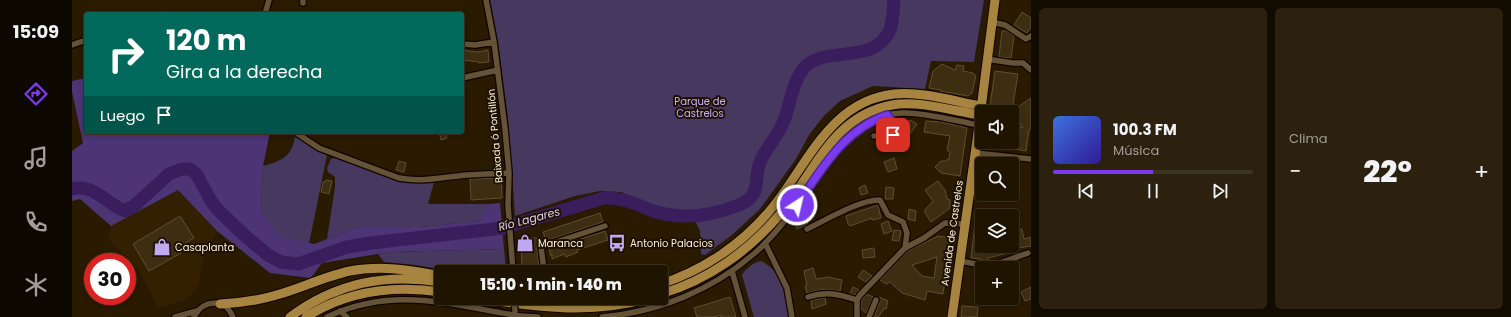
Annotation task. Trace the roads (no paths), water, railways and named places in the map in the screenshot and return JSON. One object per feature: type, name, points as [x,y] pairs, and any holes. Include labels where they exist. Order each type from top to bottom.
[{"type":"main road","name":"Avenida de Castrelos","points":[[981,105],[995,0]]},
{"type":"main road","points":[[668,282],[704,265],[729,249],[751,231],[772,208],[830,127],[845,114],[859,105],[876,98],[894,94],[914,94],[975,109]]},
{"type":"main road","points":[[668,292],[695,282],[721,267],[758,238],[781,213],[818,159],[839,133],[851,122],[879,108],[894,104],[914,104],[975,110]]},
{"type":"main road","name":"Avenida de Castrelos","points":[[952,317],[975,149]]},
{"type":"main road","points":[[811,185],[817,172],[818,159]]},
{"type":"main road","points":[[220,304],[246,302],[282,294],[321,278],[351,271],[380,268],[413,270],[434,274]]},
{"type":"main road","points":[[290,317],[305,306],[323,296],[344,288],[367,282],[406,278],[434,281]]},
{"type":"main road","points":[[306,317],[333,302],[372,291],[404,289],[434,291]]},
{"type":"main road","points":[[527,305],[567,308],[605,307],[615,305]]},
{"type":"street","points":[[266,12],[269,0]]},
{"type":"street","name":"Baixada ó Pontillón","points":[[486,0],[494,42],[506,129],[509,173],[508,208],[513,265]]},
{"type":"street","points":[[992,22],[1005,25],[1026,39],[1031,36]]},
{"type":"street","points":[[72,45],[84,41]]},
{"type":"street","points":[[464,44],[475,45],[494,42]]},
{"type":"street","points":[[986,59],[1023,63],[1031,70]]},
{"type":"street","points":[[464,78],[498,70]]},
{"type":"street","points":[[602,317],[631,313],[658,306],[704,288],[732,271],[765,243],[790,215],[844,141],[869,122],[887,115],[902,112],[975,124]]},
{"type":"street","points":[[874,136],[887,137],[893,135],[895,132],[895,126],[887,115]]},
{"type":"street","points":[[298,134],[319,148],[399,178],[419,181],[458,176],[509,173]]},
{"type":"street","points":[[975,153],[1031,159]]},
{"type":"street","points":[[807,229],[852,207],[880,200],[888,215],[903,222],[907,233],[905,248]]},
{"type":"street","points":[[857,317],[857,300],[881,272],[905,248],[924,238],[945,223],[965,224]]},
{"type":"street","points":[[544,265],[542,247],[605,226]]},
{"type":"street","points":[[765,243],[787,288],[792,317]]},
{"type":"street","points":[[960,261],[978,265],[994,265],[1028,253]]},
{"type":"street","points":[[732,271],[745,317]]},
{"type":"street","points":[[808,296],[827,292],[843,295],[857,300]]},
{"type":"street","points":[[327,317],[360,304],[402,299],[439,302],[538,317]]},
{"type":"street","points":[[869,317],[876,300]]},
{"type":"street","points":[[175,317],[196,314],[206,304],[212,303],[220,304],[228,308],[233,317]]},
{"type":"street","points":[[340,311],[347,317]]},
{"type":"waterway","name":"Río Lagares","points":[[72,189],[80,188],[93,191],[125,211],[134,206],[169,174],[182,169],[190,169],[197,175],[211,201],[218,210],[243,234],[268,255],[281,262],[298,264],[347,247],[503,228],[604,198],[623,200],[664,214],[696,216],[718,212],[747,201],[754,192],[760,162],[783,123],[795,84],[801,72],[809,63],[820,58],[859,52],[871,48],[882,41],[891,27],[894,0]]},
{"type":"place","name":"Maranca","points":[[525,243]]},
{"type":"place","name":"Antonio Palacios","points":[[617,243]]},
{"type":"place","name":"Casaplanta","points":[[162,247]]},
{"type":"park label","name":"Parque de Castrelos","points":[[700,106]]}]
